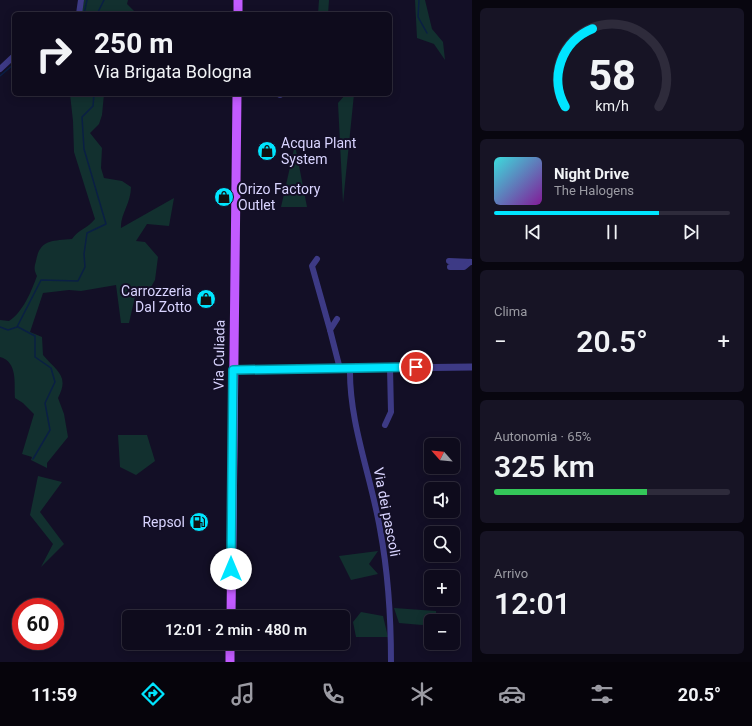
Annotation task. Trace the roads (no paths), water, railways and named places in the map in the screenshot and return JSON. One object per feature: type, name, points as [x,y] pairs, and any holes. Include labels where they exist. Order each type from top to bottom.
[{"type":"main road","points":[[238,0],[238,12]]},
{"type":"main road","name":"Via Culiada","points":[[230,610],[237,96]]},
{"type":"main road","points":[[230,650],[230,662]]},
{"type":"street","points":[[79,12],[81,0]]},
{"type":"street","points":[[0,69],[12,58]]},
{"type":"street","points":[[317,259],[312,266],[340,369]]},
{"type":"street","points":[[450,264],[471,262]]},
{"type":"street","points":[[330,330],[337,318]]},
{"type":"street","points":[[233,370],[472,367]]},
{"type":"street","name":"Via dei pascoli","points":[[350,368],[350,394],[380,528],[391,624],[392,662]]},
{"type":"street","points":[[385,424],[391,412],[390,368]]},
{"type":"waterway","points":[[84,12],[87,0]]},
{"type":"waterway","points":[[98,12],[104,0]]},
{"type":"waterway","points":[[419,0],[418,17],[427,33]]},
{"type":"waterway","points":[[0,76],[12,66]]},
{"type":"waterway","points":[[0,327],[8,330],[17,327],[41,280],[78,281],[85,267],[84,254],[87,233],[106,224],[84,149],[82,117],[93,106],[94,96]]},
{"type":"waterway","points":[[18,327],[35,336],[35,357],[51,368],[55,382],[45,403],[50,430],[33,459]]},
{"type":"place","name":"Acqua Plant System","points":[[267,151]]},
{"type":"place","name":"Orizo Factory Outlet","points":[[224,197]]},
{"type":"place","name":"Carrozzeria Dal Zotto","points":[[206,299]]},
{"type":"place","name":"Repsol","points":[[199,522]]}]
